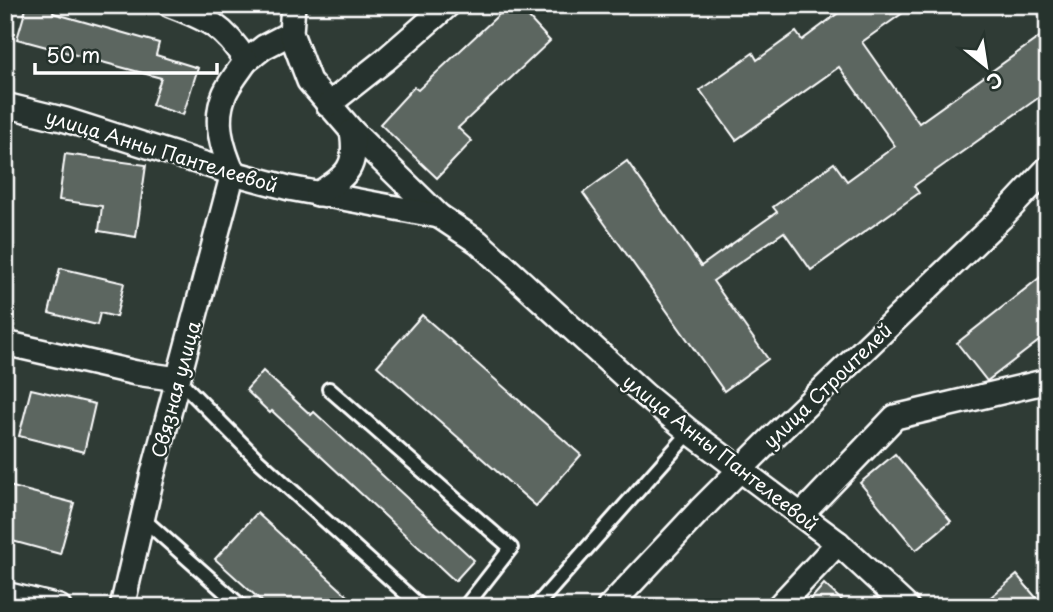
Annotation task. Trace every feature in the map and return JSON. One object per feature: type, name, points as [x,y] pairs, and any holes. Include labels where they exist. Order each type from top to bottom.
[{"type":"street","points":[[170,5],[205,18],[232,39],[246,61]]},
{"type":"street","points":[[233,173],[224,153],[219,125],[224,94],[246,61],[264,47],[291,33],[293,5]]},
{"type":"street","points":[[328,106],[448,5]]},
{"type":"street","name":"улица Анны Пантелеевой","points":[[291,33],[309,81],[328,106],[439,216],[478,242],[596,352],[690,432],[838,543],[907,607]]},
{"type":"street","name":"улица Анны Пантелеевой","points":[[5,105],[66,121],[233,173],[318,194],[439,216]]},
{"type":"street","points":[[318,194],[337,181],[352,163],[355,151],[352,131]]},
{"type":"street","name":"улица Строителей","points":[[609,607],[741,469],[1048,168]]},
{"type":"street","name":"Связная улица","points":[[122,607],[142,518],[233,173]]},
{"type":"street","points":[[5,344],[136,373],[178,379]]},
{"type":"street","points":[[802,514],[895,417],[1048,381]]},
{"type":"street","points":[[778,607],[838,543]]},
{"type":"street","points":[[5,594],[59,607]]},
{"type":"lane","points":[[178,379],[258,460],[421,607]]},
{"type":"lane","points":[[329,389],[511,548],[465,607]]},
{"type":"lane","points":[[535,607],[690,432]]},
{"type":"lane","points":[[142,518],[242,607]]},
{"type":"building","points":[[27,5],[56,5],[53,13],[159,43],[156,55],[198,68],[183,115],[152,105],[161,78],[17,39]]},
{"type":"building","points":[[509,5],[517,5],[550,41],[458,128],[472,141],[437,178],[380,124],[414,87],[418,90]]},
{"type":"building","points":[[849,5],[914,5],[862,42],[919,123],[1048,31],[1048,91],[914,186],[919,193],[811,270],[784,232],[713,281],[768,359],[724,391],[583,193],[627,161],[701,266],[777,212],[773,207],[834,163],[847,181],[895,146],[839,67],[736,140],[700,90],[753,53],[757,60],[796,32],[802,40]]},
{"type":"building","points":[[65,154],[146,165],[136,237],[99,231],[102,206],[59,200]]},
{"type":"building","points":[[60,268],[124,283],[116,317],[100,313],[97,325],[49,313]]},
{"type":"building","points":[[1048,271],[1048,334],[987,381],[957,343]]},
{"type":"building","points":[[422,315],[581,455],[536,506],[377,366]]},
{"type":"building","points":[[263,371],[311,415],[314,412],[474,560],[455,581],[246,390]]},
{"type":"building","points":[[31,389],[95,404],[84,452],[19,436]]},
{"type":"building","points":[[895,454],[951,521],[916,550],[860,483]]},
{"type":"building","points":[[5,485],[74,503],[60,554],[5,539]]},
{"type":"building","points":[[257,513],[360,607],[268,607],[215,559]]},
{"type":"building","points":[[1017,575],[1044,607],[979,607]]},
{"type":"building","points":[[824,584],[849,607],[804,607]]}]
